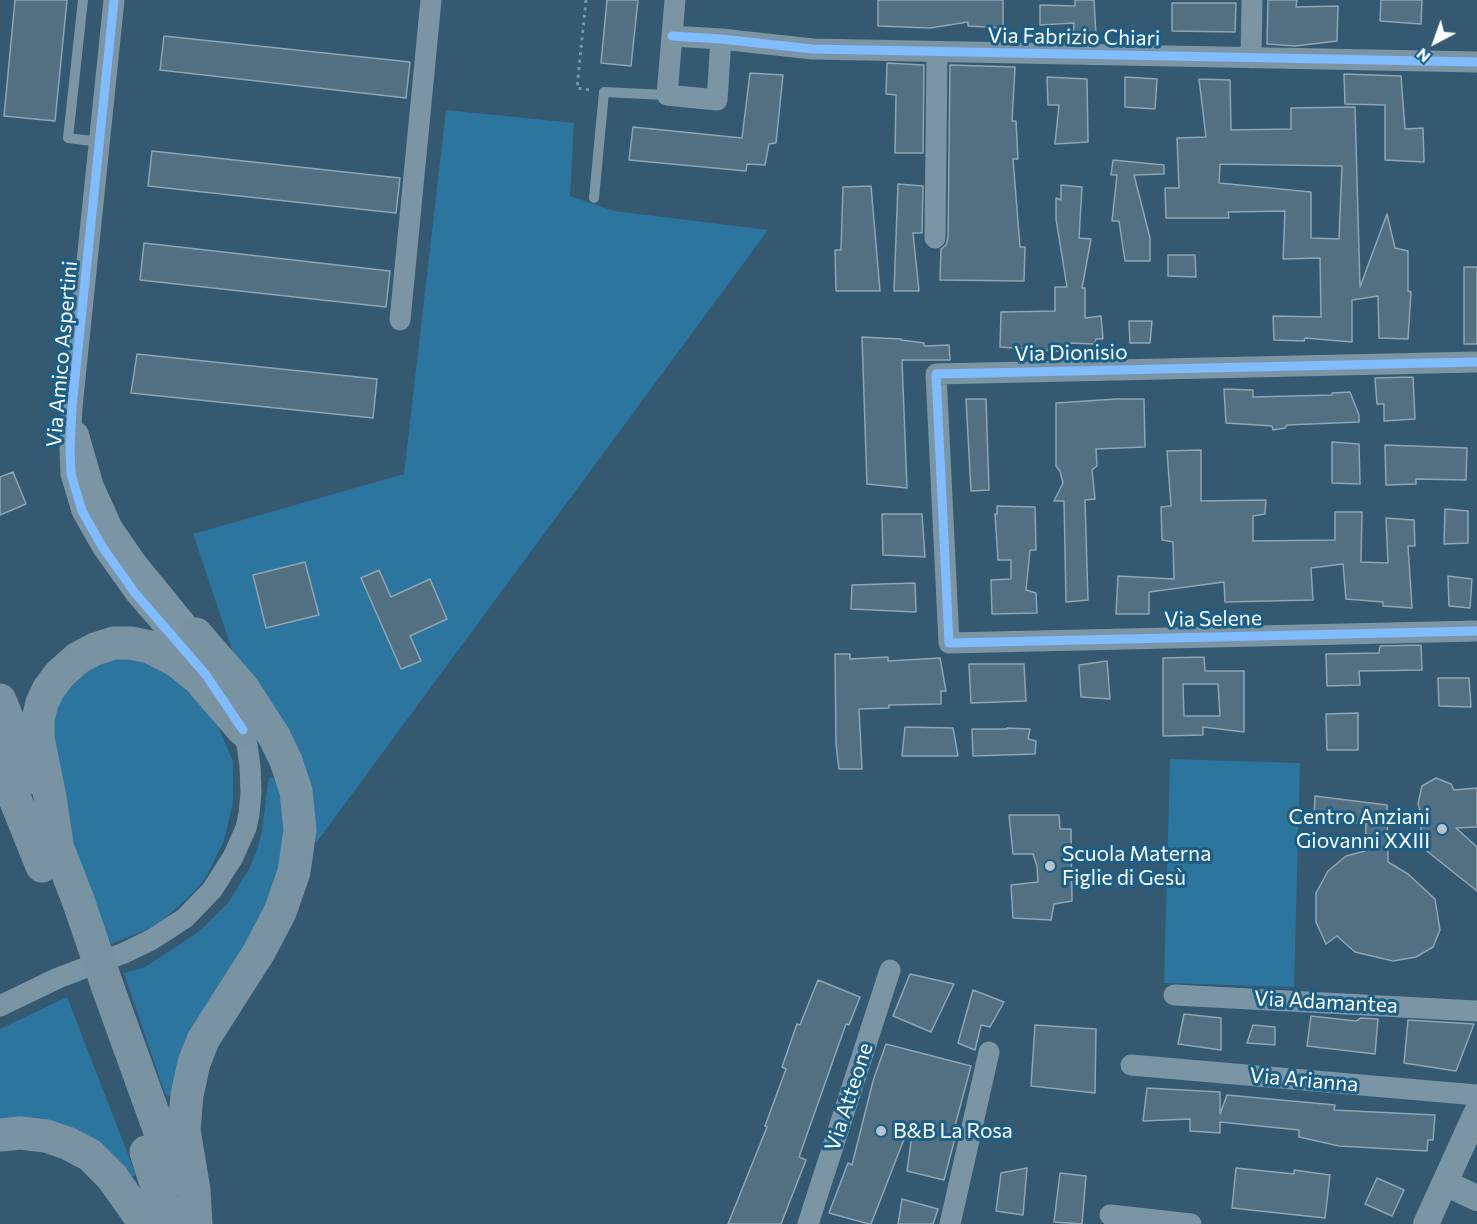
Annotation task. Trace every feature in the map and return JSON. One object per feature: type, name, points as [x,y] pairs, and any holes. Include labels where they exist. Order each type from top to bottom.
[{"type":"main road","points":[[196,634],[238,682],[258,709],[275,738],[296,791],[300,830],[294,872],[280,912],[259,952],[203,1040],[188,1084],[184,1130],[194,1190],[196,1224]]},
{"type":"main road","points":[[68,903],[38,738],[38,719],[42,704],[48,690],[60,674],[78,658],[114,643],[150,647],[177,661],[198,679],[243,730]]},
{"type":"main road","points":[[0,700],[57,844]]},
{"type":"main road","points":[[0,762],[68,903],[98,990],[169,1224]]},
{"type":"main road","points":[[98,990],[169,1154],[191,1224]]},
{"type":"main road","points":[[0,1135],[20,1133],[46,1136],[67,1143],[90,1155],[112,1177],[145,1224]]},
{"type":"street","name":"Via Amico Aspertini","points":[[114,0],[72,407],[71,474],[76,495],[86,519],[122,575],[200,668],[243,730]]},
{"type":"street","points":[[400,320],[431,0]]},
{"type":"street","points":[[675,0],[667,95],[717,99],[721,39]]},
{"type":"street","points":[[1251,58],[1252,0]]},
{"type":"street","name":"Via Fabrizio Chiari","points":[[672,36],[813,49],[1477,62]]},
{"type":"street","points":[[936,238],[937,52]]},
{"type":"street","name":"Via Dionisio","points":[[949,643],[936,374],[1477,362]]},
{"type":"street","name":"Via Amico Aspertini","points":[[0,1006],[58,978],[152,940],[180,921],[207,896],[229,865],[248,822],[251,780],[249,753],[243,730],[222,680],[196,634],[154,585],[112,527],[99,503],[89,474],[72,407]]},
{"type":"street","name":"Via Selene","points":[[949,643],[1477,631]]},
{"type":"street","name":"Via Atteone","points":[[808,1224],[890,970]]},
{"type":"street","name":"Via Adamantea","points":[[1174,994],[1477,1011]]},
{"type":"street","points":[[950,1224],[989,1052]]},
{"type":"street","name":"Via Arianna","points":[[1131,1065],[1477,1095]]},
{"type":"street","points":[[1426,1224],[1477,1112]]},
{"type":"street","points":[[1445,1183],[1477,1198]]},
{"type":"street","points":[[1110,1215],[1191,1224]]},
{"type":"lane","points":[[83,0],[68,138],[100,142]]},
{"type":"lane","points":[[594,198],[604,92],[667,95]]},
{"type":"path","points":[[586,0],[576,88],[604,92]]},
{"type":"shaded area","points":[[446,110],[574,123],[570,196],[614,211],[768,230],[316,843],[301,757],[235,659],[193,534],[404,474]]},
{"type":"shaded area","points":[[133,658],[171,672],[213,715],[233,761],[233,802],[224,841],[206,877],[194,892],[164,919],[148,929],[111,944],[78,866],[47,728],[71,679],[106,660]]},
{"type":"shaded area","points":[[1170,759],[1300,763],[1294,987],[1164,983]]},
{"type":"shaded area","points":[[270,777],[276,779],[279,787],[286,824],[284,858],[273,897],[169,1096],[165,1094],[124,973],[145,967],[188,939],[203,928],[228,903],[249,869],[257,850]]},
{"type":"shaded area","points":[[67,997],[136,1175],[131,1177],[0,1125],[0,1029]]},
{"type":"building","points":[[15,0],[67,0],[55,121],[4,116]]},
{"type":"building","points":[[607,0],[638,0],[631,66],[601,63]]},
{"type":"building","points":[[878,0],[1003,0],[1003,28],[968,26],[968,22],[930,28],[878,26]]},
{"type":"building","points":[[1075,0],[1094,0],[1096,35],[1073,36],[1074,23],[1040,25],[1040,5],[1075,6]]},
{"type":"building","points":[[1268,0],[1297,0],[1296,7],[1338,6],[1337,41],[1295,46],[1267,44]]},
{"type":"building","points":[[1381,0],[1422,0],[1421,24],[1380,21]]},
{"type":"building","points":[[1172,3],[1236,3],[1235,32],[1172,31]]},
{"type":"building","points":[[164,36],[410,62],[406,98],[160,70]]},
{"type":"building","points":[[887,63],[924,65],[923,153],[895,153],[896,95],[886,94]]},
{"type":"building","points":[[950,65],[1015,67],[1012,121],[1016,121],[1018,159],[1013,159],[1020,247],[1025,247],[1024,281],[940,280],[941,249],[946,245],[948,238]]},
{"type":"building","points":[[750,73],[783,75],[776,143],[769,144],[765,165],[747,164],[746,171],[629,160],[633,127],[742,138]]},
{"type":"building","points":[[1344,74],[1401,76],[1405,129],[1423,128],[1424,162],[1385,160],[1385,105],[1345,104]]},
{"type":"building","points":[[1047,77],[1087,79],[1088,142],[1055,144],[1059,105],[1048,105]]},
{"type":"building","points":[[1125,77],[1157,79],[1155,109],[1125,107]]},
{"type":"building","points":[[1199,79],[1230,80],[1231,130],[1291,129],[1291,108],[1355,107],[1360,287],[1387,214],[1395,248],[1408,251],[1408,291],[1411,292],[1408,339],[1379,338],[1378,296],[1352,300],[1352,342],[1305,338],[1304,341],[1274,340],[1273,316],[1321,317],[1320,258],[1283,259],[1285,211],[1228,212],[1229,218],[1166,218],[1165,188],[1179,188],[1177,138],[1206,137]],"holes":[[[1220,164],[1342,166],[1339,239],[1311,238],[1311,192],[1219,183]]]},
{"type":"building","points":[[152,151],[400,178],[396,213],[148,186]]},
{"type":"building","points":[[1113,160],[1164,165],[1164,174],[1134,175],[1150,238],[1150,261],[1125,261],[1119,221],[1112,221],[1117,175],[1111,175]]},
{"type":"building","points":[[898,184],[923,186],[922,233],[913,233],[919,291],[894,291]]},
{"type":"building","points":[[1061,185],[1082,187],[1079,238],[1091,239],[1082,288],[1085,288],[1085,318],[1101,316],[1103,339],[1096,339],[1094,344],[1070,343],[1070,352],[1000,347],[1001,312],[1055,311],[1055,287],[1067,287],[1056,219],[1056,198],[1061,200]]},
{"type":"building","points":[[871,186],[880,291],[836,291],[835,250],[841,250],[843,187]]},
{"type":"building","points":[[144,243],[390,271],[386,307],[140,280]]},
{"type":"building","points":[[1168,255],[1195,255],[1196,277],[1168,276]]},
{"type":"building","points":[[1464,267],[1477,267],[1477,344],[1464,344]]},
{"type":"building","points":[[1129,321],[1152,321],[1150,343],[1130,343]]},
{"type":"building","points":[[862,337],[901,339],[924,343],[924,346],[949,345],[950,360],[902,360],[907,488],[867,484]]},
{"type":"building","points":[[137,354],[377,379],[373,418],[131,393]]},
{"type":"building","points":[[1413,377],[1415,419],[1384,421],[1384,404],[1377,404],[1375,378]]},
{"type":"building","points":[[1224,389],[1253,390],[1253,397],[1332,395],[1332,393],[1350,392],[1359,415],[1359,422],[1287,425],[1285,428],[1273,430],[1272,426],[1226,423]]},
{"type":"building","points":[[966,399],[986,399],[989,490],[971,491]]},
{"type":"building","points":[[1144,399],[1145,447],[1096,449],[1097,466],[1092,470],[1095,499],[1085,500],[1088,600],[1066,602],[1064,501],[1054,501],[1063,483],[1056,466],[1056,403]]},
{"type":"building","points":[[1332,442],[1359,444],[1360,484],[1332,483]]},
{"type":"building","points":[[1385,445],[1467,448],[1466,480],[1416,479],[1416,484],[1386,485]]},
{"type":"building","points":[[1201,450],[1201,501],[1266,500],[1265,514],[1253,516],[1253,541],[1335,540],[1335,512],[1362,512],[1361,562],[1388,563],[1386,518],[1414,520],[1415,546],[1408,546],[1412,608],[1383,606],[1383,602],[1346,599],[1343,564],[1311,568],[1313,600],[1225,602],[1224,582],[1149,592],[1149,614],[1116,614],[1118,576],[1174,579],[1173,542],[1162,540],[1161,507],[1171,506],[1167,451]]},
{"type":"building","points":[[13,472],[26,504],[0,515],[0,477]]},
{"type":"building","points":[[997,506],[1035,507],[1036,550],[1030,550],[1026,590],[1036,593],[1037,613],[992,614],[991,580],[1011,579],[1011,560],[998,560],[995,514],[997,514]]},
{"type":"building","points":[[1445,509],[1468,511],[1468,543],[1444,544]]},
{"type":"building","points":[[882,514],[922,514],[925,557],[883,555]]},
{"type":"building","points":[[305,562],[319,615],[266,628],[253,575]]},
{"type":"building","points":[[379,570],[391,597],[430,579],[447,619],[410,636],[421,661],[401,669],[361,578]]},
{"type":"building","points":[[1448,576],[1472,579],[1470,608],[1449,606]]},
{"type":"building","points":[[915,583],[916,612],[851,609],[852,585]]},
{"type":"building","points":[[1421,645],[1422,670],[1359,671],[1360,685],[1327,686],[1326,654],[1379,653],[1380,646]]},
{"type":"building","points":[[835,654],[850,654],[850,659],[888,657],[888,661],[940,658],[946,691],[941,691],[941,704],[889,705],[889,708],[859,709],[862,769],[839,769],[836,744]]},
{"type":"building","points":[[1204,657],[1205,671],[1244,671],[1244,732],[1203,727],[1203,735],[1163,736],[1163,658]],"holes":[[[1183,684],[1218,684],[1220,716],[1184,716]]]},
{"type":"building","points":[[1107,661],[1110,699],[1081,697],[1079,665]]},
{"type":"building","points":[[969,664],[1024,664],[1026,701],[971,703]]},
{"type":"building","points":[[1438,678],[1469,678],[1471,707],[1439,706]]},
{"type":"building","points":[[1358,713],[1358,750],[1327,750],[1326,714]]},
{"type":"building","points":[[905,727],[953,728],[958,756],[902,756]]},
{"type":"building","points":[[972,729],[1030,729],[1028,739],[1036,741],[1035,754],[973,756]]},
{"type":"building","name":"Centro Anziani Giovanni XXIII","points":[[1436,778],[1451,784],[1454,790],[1477,788],[1477,827],[1456,828],[1477,847],[1477,891],[1423,848],[1420,820],[1422,817],[1418,804],[1422,786]]},
{"type":"building","points":[[1315,796],[1387,805],[1388,862],[1408,874],[1435,899],[1440,930],[1433,947],[1416,957],[1393,961],[1355,952],[1337,936],[1326,944],[1316,922],[1316,893],[1328,871],[1346,856],[1365,851],[1366,824],[1314,818]]},
{"type":"building","points":[[1009,815],[1059,815],[1060,829],[1071,829],[1072,901],[1054,904],[1051,920],[1013,918],[1011,885],[1038,882],[1037,866],[1033,854],[1013,854]]},
{"type":"building","points":[[910,974],[954,984],[931,1032],[893,1016]]},
{"type":"building","points":[[818,980],[860,997],[849,1025],[846,1024],[799,1157],[806,1160],[781,1224],[728,1224],[767,1127],[765,1126],[786,1069],[782,1067],[797,1024],[800,1025]]},
{"type":"building","points":[[973,990],[1004,1002],[990,1027],[981,1025],[975,1050],[958,1043]]},
{"type":"building","points":[[1184,1014],[1221,1018],[1221,1050],[1178,1044]]},
{"type":"building","points":[[1311,1016],[1356,1021],[1361,1018],[1378,1019],[1375,1054],[1307,1046]]},
{"type":"building","points":[[1408,1020],[1474,1024],[1456,1071],[1404,1063]]},
{"type":"building","points":[[1035,1025],[1096,1029],[1095,1093],[1031,1086]]},
{"type":"building","points":[[1253,1025],[1275,1027],[1275,1045],[1247,1043]]},
{"type":"building","points":[[886,1044],[971,1066],[952,1137],[955,1138],[944,1180],[907,1171],[912,1135],[906,1134],[871,1224],[869,1224],[829,1213],[848,1163],[852,1165],[873,1081]]},
{"type":"building","points":[[1147,1088],[1220,1092],[1220,1114],[1227,1095],[1335,1105],[1334,1110],[1435,1115],[1433,1140],[1428,1140],[1427,1151],[1339,1146],[1299,1137],[1299,1130],[1220,1122],[1220,1133],[1190,1131],[1190,1119],[1143,1121]]},
{"type":"building","points":[[1027,1168],[1023,1215],[996,1211],[1001,1173]]},
{"type":"building","points":[[1236,1168],[1294,1174],[1294,1170],[1330,1175],[1325,1218],[1232,1208]]},
{"type":"building","points":[[1060,1173],[1086,1176],[1082,1224],[1054,1222]]},
{"type":"building","points":[[1377,1178],[1404,1190],[1392,1216],[1365,1204]]},
{"type":"building","points":[[902,1199],[938,1209],[933,1224],[898,1224]]},
{"type":"cycle path","points":[[114,0],[72,407],[71,474],[82,511],[103,548],[135,593],[206,675],[243,730]]},
{"type":"cycle path","points":[[672,36],[813,49],[1477,62]]},
{"type":"cycle path","points":[[1477,362],[936,374],[949,643],[1477,631]]},
{"type":"place","name":"Centro Anziani Giovanni XXIII","points":[[1442,829]]},
{"type":"place","name":"Scuola Materna Figlie di Gesù","points":[[1050,866]]},
{"type":"place","name":"B&B La Rosa","points":[[881,1131]]}]
